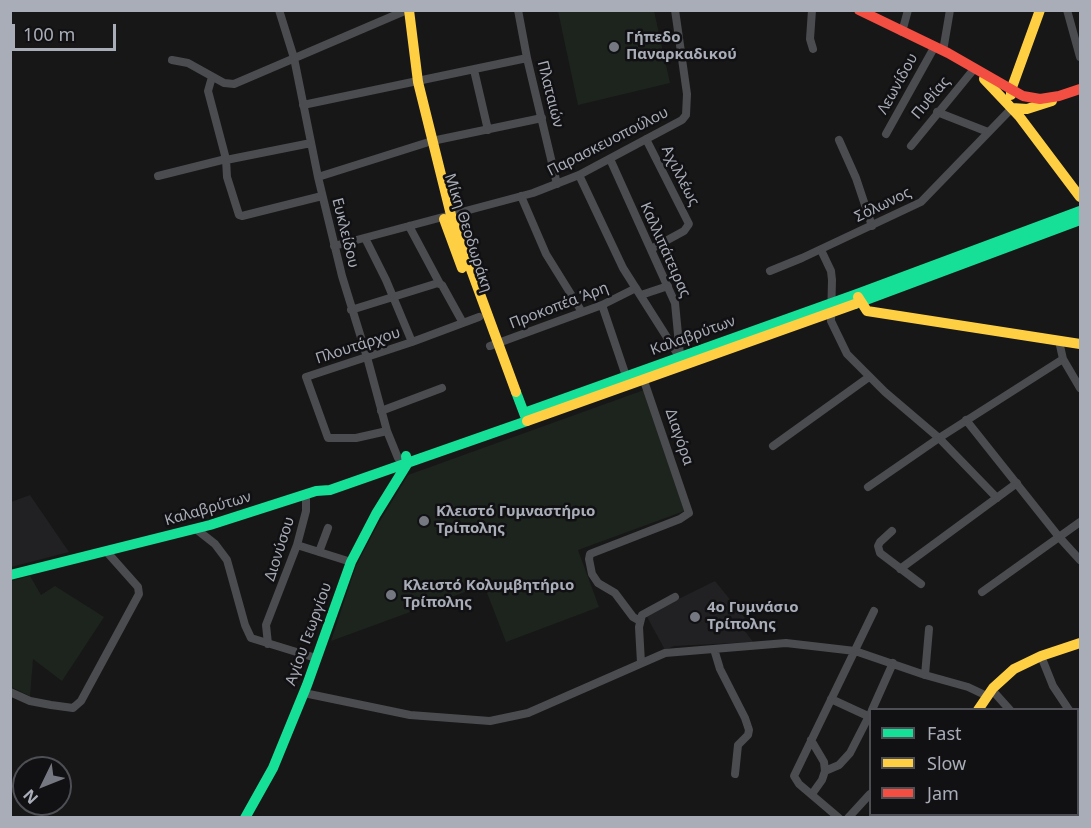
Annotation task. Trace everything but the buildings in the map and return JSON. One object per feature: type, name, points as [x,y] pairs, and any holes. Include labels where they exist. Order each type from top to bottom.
[{"type":"main road","points":[[859,10],[939,48],[1023,96],[1040,99]]},
{"type":"main road","name":"Μίκη Θεοδωράκη","points":[[405,11],[415,82],[448,216],[479,317],[494,345]]},
{"type":"main road","points":[[1012,108],[1011,90],[1037,11]]},
{"type":"main road","points":[[974,69],[1012,108],[1080,197]]},
{"type":"main road","points":[[991,85],[1011,90]]},
{"type":"main road","points":[[1012,108],[1019,102],[1059,96],[1080,88]]},
{"type":"main road","points":[[1012,108],[1036,107],[1053,101],[1059,96]]},
{"type":"main road","name":"Καλαβρύτων","points":[[858,298],[1080,210]]},
{"type":"main road","name":"Μίκη Θεοδωράκη","points":[[448,216],[522,418]]},
{"type":"main road","name":"Καλαβρύτων","points":[[10,575],[196,529],[311,493],[330,490],[404,460],[1080,220]]},
{"type":"main road","points":[[858,298],[867,311],[1080,344]]},
{"type":"main road","name":"Καλαβρύτων","points":[[522,418],[626,376],[642,375]]},
{"type":"main road","name":"Αγίου Γεωργίου","points":[[245,818],[269,777],[304,693],[351,562],[404,460]]},
{"type":"main road","points":[[979,708],[989,693],[1014,669],[1041,656],[1080,643]]},
{"type":"street","name":"Ευκλείδου","points":[[279,10],[294,58],[322,196],[351,310],[367,357],[387,431],[404,460]]},
{"type":"street","name":"Πλαταιών","points":[[518,10],[557,184]]},
{"type":"street","name":"Παρασκευοπούλου","points":[[334,246],[521,196],[557,184],[579,175],[682,120],[686,115],[687,94],[675,10]]},
{"type":"street","points":[[812,10],[810,33],[813,49]]},
{"type":"street","points":[[902,32],[908,10]]},
{"type":"street","points":[[939,48],[950,10]]},
{"type":"street","points":[[1067,10],[1080,57]]},
{"type":"street","points":[[172,60],[188,63],[224,83],[234,84],[405,11]]},
{"type":"street","name":"Λεωνίδου","points":[[886,134],[939,48]]},
{"type":"street","points":[[303,105],[527,58]]},
{"type":"street","name":"Πυθίας","points":[[910,146],[974,69]]},
{"type":"street","points":[[474,70],[488,130]]},
{"type":"street","points":[[212,77],[208,91],[226,159],[227,177],[240,216],[322,196]]},
{"type":"street","name":"Σόλωνος","points":[[770,271],[821,250],[921,202],[1012,108]]},
{"type":"street","points":[[937,112],[988,132]]},
{"type":"street","points":[[318,177],[429,142],[542,118]]},
{"type":"street","name":"Αχιλλέως","points":[[646,139],[687,219],[688,227],[651,249]]},
{"type":"street","points":[[839,140],[853,169],[872,225]]},
{"type":"street","points":[[158,176],[226,159],[311,142]]},
{"type":"street","name":"Καλλιπάτειρας","points":[[610,159],[677,310],[682,361]]},
{"type":"street","points":[[579,175],[620,262],[682,361]]},
{"type":"street","points":[[521,196],[546,254],[582,312]]},
{"type":"street","points":[[409,226],[463,323]]},
{"type":"street","points":[[365,238],[412,342]]},
{"type":"street","points":[[821,250],[831,271],[831,321],[843,348],[869,377],[939,438],[997,498]]},
{"type":"street","points":[[351,310],[440,284]]},
{"type":"street","name":"Προκοπέα Άρη","points":[[494,345],[638,292],[668,286]]},
{"type":"street","points":[[602,305],[626,376]]},
{"type":"street","name":"Πλουτάρχου","points":[[387,431],[356,438],[328,438],[306,377],[479,317]]},
{"type":"street","points":[[1059,341],[1063,359],[1080,388]]},
{"type":"street","points":[[868,487],[966,420],[1063,359]]},
{"type":"street","name":"Διαγόρα","points":[[640,621],[633,617],[615,593],[601,585],[589,564],[590,554],[680,519],[689,513],[642,375]]},
{"type":"street","points":[[773,446],[869,377]]},
{"type":"street","points":[[381,411],[442,388]]},
{"type":"street","points":[[966,420],[1080,560]]},
{"type":"street","points":[[900,569],[1017,483]]},
{"type":"street","name":"Διονύσου","points":[[268,644],[266,625],[297,545],[311,493]]},
{"type":"street","points":[[982,592],[1080,522]]},
{"type":"street","points":[[319,552],[328,528]]},
{"type":"street","points":[[196,529],[215,544],[227,560],[248,633],[254,640],[316,658]]},
{"type":"street","points":[[892,531],[880,542],[878,549],[882,555],[921,584]]},
{"type":"street","points":[[297,545],[351,562]]},
{"type":"street","points":[[10,692],[30,701],[73,708],[81,701],[139,594],[138,587],[106,551]]},
{"type":"street","points":[[641,663],[640,621],[645,612],[675,597]]},
{"type":"street","points":[[839,818],[796,781],[794,776],[874,611]]},
{"type":"street","points":[[925,675],[929,629]]},
{"type":"street","points":[[304,693],[410,715],[490,721],[528,713],[665,653],[786,643],[855,651],[925,675],[989,693],[1008,708]]},
{"type":"street","points":[[714,649],[720,669],[749,730],[748,735],[738,745],[735,774]]},
{"type":"street","points":[[1041,656],[1053,686],[1068,708]]},
{"type":"street","points":[[874,708],[893,663]]},
{"type":"street","points":[[831,699],[869,713]]},
{"type":"street","points":[[825,771],[839,765],[850,753],[869,718]]},
{"type":"street","points":[[811,740],[822,758],[825,771],[822,780],[812,794]]},
{"type":"street","points":[[848,818],[869,795]]},
{"type":"shaded area","name":"Γήπεδο Παναρκαδικού","points":[[558,11],[654,11],[670,83],[578,105]]},
{"type":"shaded area","points":[[644,390],[687,510],[578,550],[599,607],[506,642],[484,585],[331,641],[356,566],[408,475]]},
{"type":"shaded area","points":[[30,495],[69,552],[11,567],[11,502]]},
{"type":"shaded area","points":[[30,576],[41,595],[55,586],[104,617],[62,681],[33,659],[30,696],[11,687],[11,581]]},
{"type":"shaded area","name":"4ο Γυμνάσιο Τρίπολης","points":[[715,581],[745,618],[739,623],[753,642],[674,646],[665,650],[646,615]]},
{"type":"traffic: fast","points":[[524,413],[857,294],[1080,211]]},
{"type":"traffic: fast","points":[[855,304],[1080,220]]},
{"type":"traffic: fast","points":[[10,575],[210,525],[316,491],[330,490],[527,421],[516,392]]},
{"type":"traffic: fast","points":[[245,818],[273,768],[307,685],[351,562],[376,514],[407,464],[406,456]]},
{"type":"traffic: slow","points":[[409,10],[418,82],[451,215],[516,392]]},
{"type":"traffic: slow","points":[[1011,95],[1040,10]]},
{"type":"traffic: slow","points":[[984,79],[1019,116],[1080,197]]},
{"type":"traffic: slow","points":[[1012,108],[1027,109],[1052,101]]},
{"type":"traffic: slow","points":[[444,219],[462,268]]},
{"type":"traffic: slow","points":[[858,297],[867,311],[1080,344]]},
{"type":"traffic: slow","points":[[527,421],[855,304]]},
{"type":"traffic: slow","points":[[979,708],[993,688],[1014,669],[1041,656],[1080,643]]},
{"type":"traffic: jam","points":[[859,10],[948,53],[1023,96],[1040,99],[1080,89]]},
{"type":"place","name":"Γήπεδο Παναρκαδικού","points":[[614,47]]},
{"type":"place","name":"Κλειστό Γυμναστήριο Τρίπολης","points":[[424,521]]},
{"type":"place","name":"Κλειστό Κολυμβητήριο Τρίπολης","points":[[391,595]]},
{"type":"place","name":"4ο Γυμνάσιο Τρίπολης","points":[[695,617]]}]
